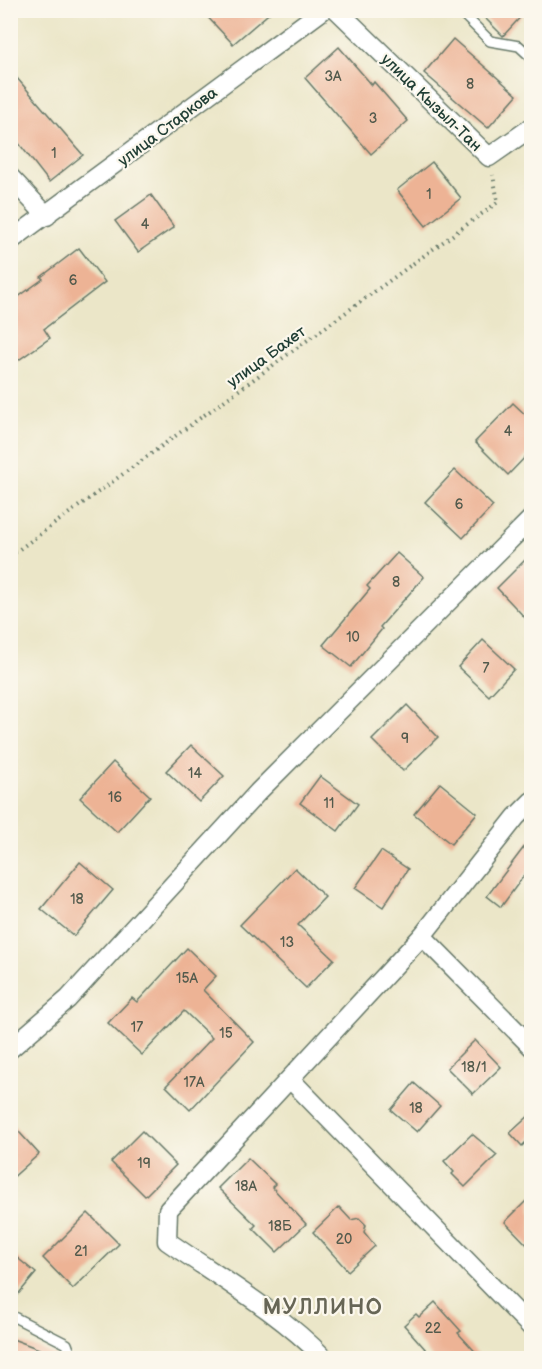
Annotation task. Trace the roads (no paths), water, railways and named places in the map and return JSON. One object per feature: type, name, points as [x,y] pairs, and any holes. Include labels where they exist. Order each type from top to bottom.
[{"type":"street","name":"улица Кызыл-Тан","points":[[337,11],[489,157],[531,127]]},
{"type":"street","name":"улица Старкова","points":[[10,241],[337,11]]},
{"type":"street","points":[[10,177],[47,216]]},
{"type":"street","points":[[10,1048],[68,999],[258,792],[531,518]]},
{"type":"street","points":[[324,1359],[309,1343],[256,1302],[167,1241],[168,1210],[422,936],[531,801]]},
{"type":"street","points":[[422,936],[531,1047]]},
{"type":"street","points":[[290,1079],[531,1328]]},
{"type":"lane","points":[[459,10],[490,41],[519,46],[531,58]]},
{"type":"lane","points":[[10,1315],[68,1344],[72,1359]]},
{"type":"district","name":"МУЛЛИНО","points":[[323,1306]]}]
